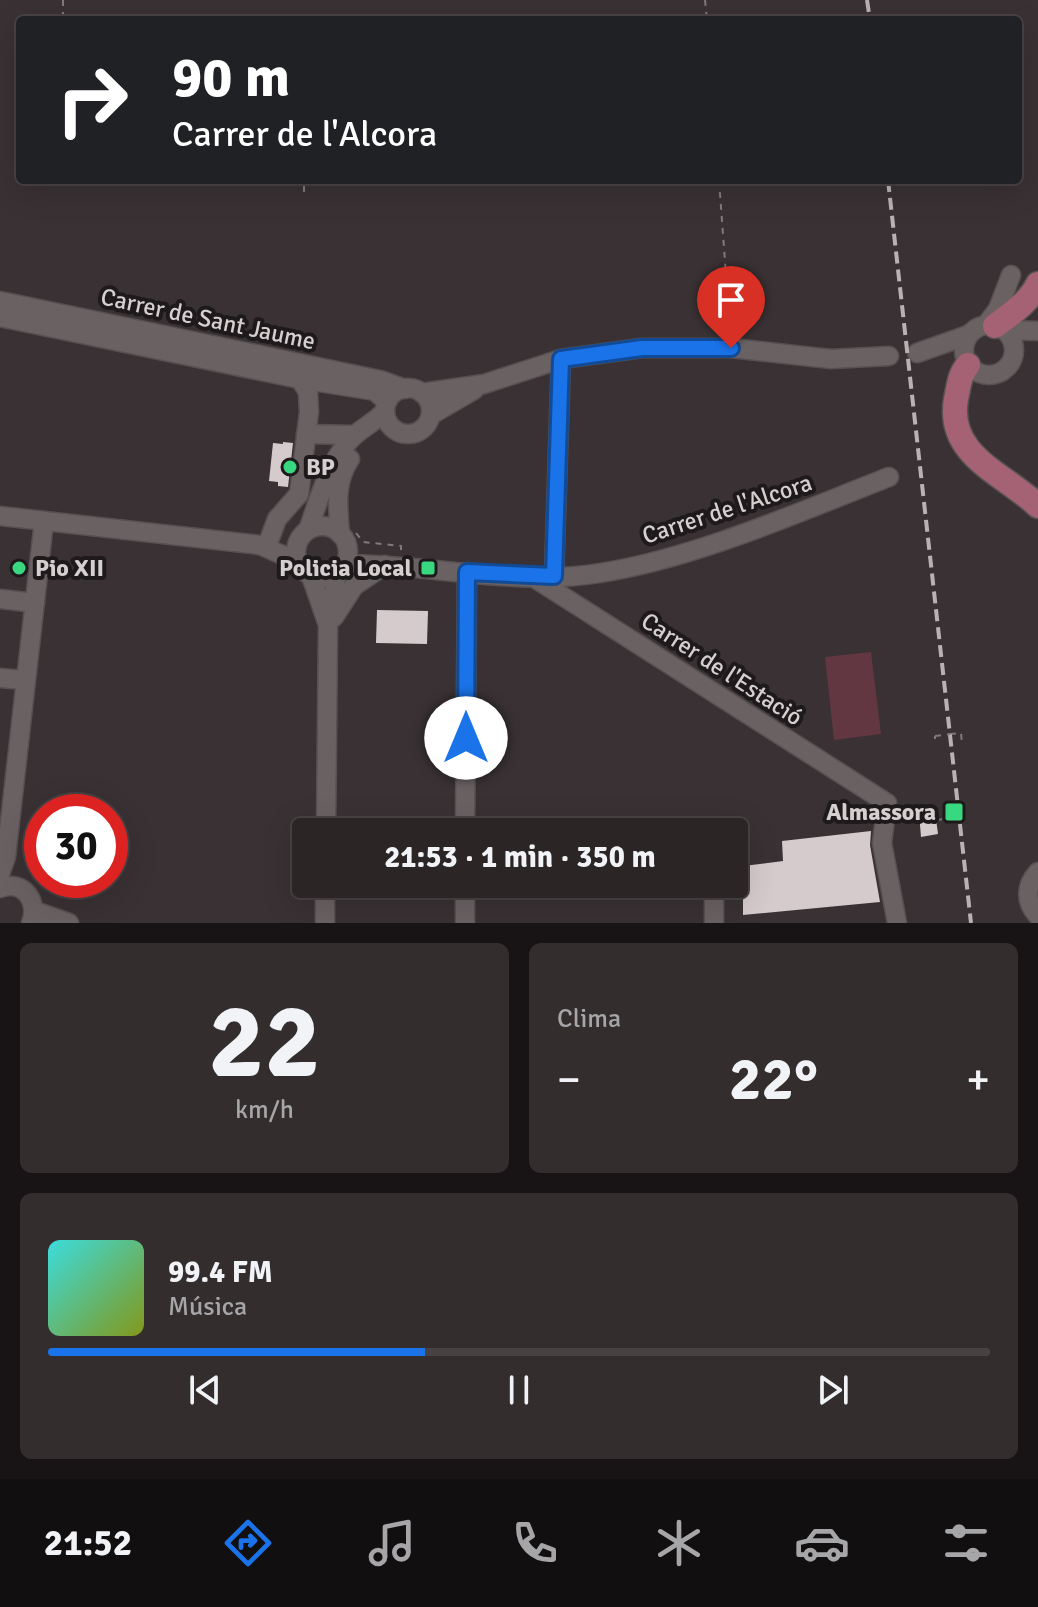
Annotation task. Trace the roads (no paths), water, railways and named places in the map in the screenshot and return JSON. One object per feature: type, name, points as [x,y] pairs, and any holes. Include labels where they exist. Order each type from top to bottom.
[{"type":"main road","points":[[995,327],[1014,313],[1038,284]]},
{"type":"main road","points":[[967,362],[961,373],[955,408],[962,441],[978,462],[1022,490],[1038,506]]},
{"type":"street","points":[[995,327],[998,309],[1011,275]]},
{"type":"street","name":"Carrer de Sant Jaume","points":[[0,301],[380,380],[414,391],[484,384],[561,359],[642,348],[731,348],[831,359],[889,356]]},
{"type":"street","name":"Carrer de Sant Jaume","points":[[0,317],[300,379],[375,391],[386,407]]},
{"type":"street","points":[[995,327],[1012,341],[1013,354]]},
{"type":"street","points":[[976,328],[1038,332],[1013,354],[1007,367],[994,375],[979,374],[967,362],[922,352],[968,335],[976,328]]},
{"type":"street","points":[[967,362],[964,347],[968,335]]},
{"type":"street","points":[[554,576],[561,359]]},
{"type":"street","points":[[300,379],[308,392],[309,412],[299,494],[277,519],[284,539],[304,569]]},
{"type":"street","name":"Carrer de Sant Jaume","points":[[431,415],[484,384]]},
{"type":"street","points":[[309,412],[340,385]]},
{"type":"street","points":[[284,539],[318,505],[331,469],[355,435],[386,407],[391,395],[414,391],[430,403],[429,421],[419,431],[413,434],[382,431],[364,442],[347,463],[337,495],[348,553],[341,569],[328,626],[326,818]]},
{"type":"street","points":[[386,407],[389,424],[399,433]]},
{"type":"street","points":[[306,434],[355,435]]},
{"type":"street","name":"Carrer de l'Alcora","points":[[304,569],[323,578],[341,569],[392,565],[531,576],[600,573],[700,549],[889,477]]},
{"type":"street","points":[[299,494],[318,505]]},
{"type":"street","points":[[0,516],[284,539],[325,526],[347,535]]},
{"type":"street","points":[[44,521],[24,680],[8,752],[3,866],[31,897],[33,917],[69,923]]},
{"type":"street","name":"Carrer de l'Alcora","points":[[347,535],[392,565]]},
{"type":"street","points":[[284,539],[296,553],[328,626]]},
{"type":"street","points":[[328,626],[354,586],[392,565]]},
{"type":"street","points":[[465,818],[467,572]]},
{"type":"street","name":"Carrer de l'Estació","points":[[531,576],[887,803],[882,843],[897,923]]},
{"type":"street","points":[[0,599],[35,603]]},
{"type":"street","points":[[0,678],[24,680]]},
{"type":"street","points":[[1033,917],[1028,890],[1038,872]]},
{"type":"street","points":[[0,888],[7,885],[19,887]]},
{"type":"street","points":[[325,898],[325,923]]},
{"type":"street","points":[[465,898],[465,923]]},
{"type":"street","points":[[714,898],[714,923]]},
{"type":"railway","points":[[867,0],[869,16]]},
{"type":"railway","points":[[888,184],[971,923]]},
{"type":"place","name":"BP","points":[[290,467]]},
{"type":"place","name":"Pio XII","points":[[19,568]]},
{"type":"place","name":"Policia Local","points":[[428,568]]},
{"type":"place","name":"Almassora","points":[[954,812]]}]
